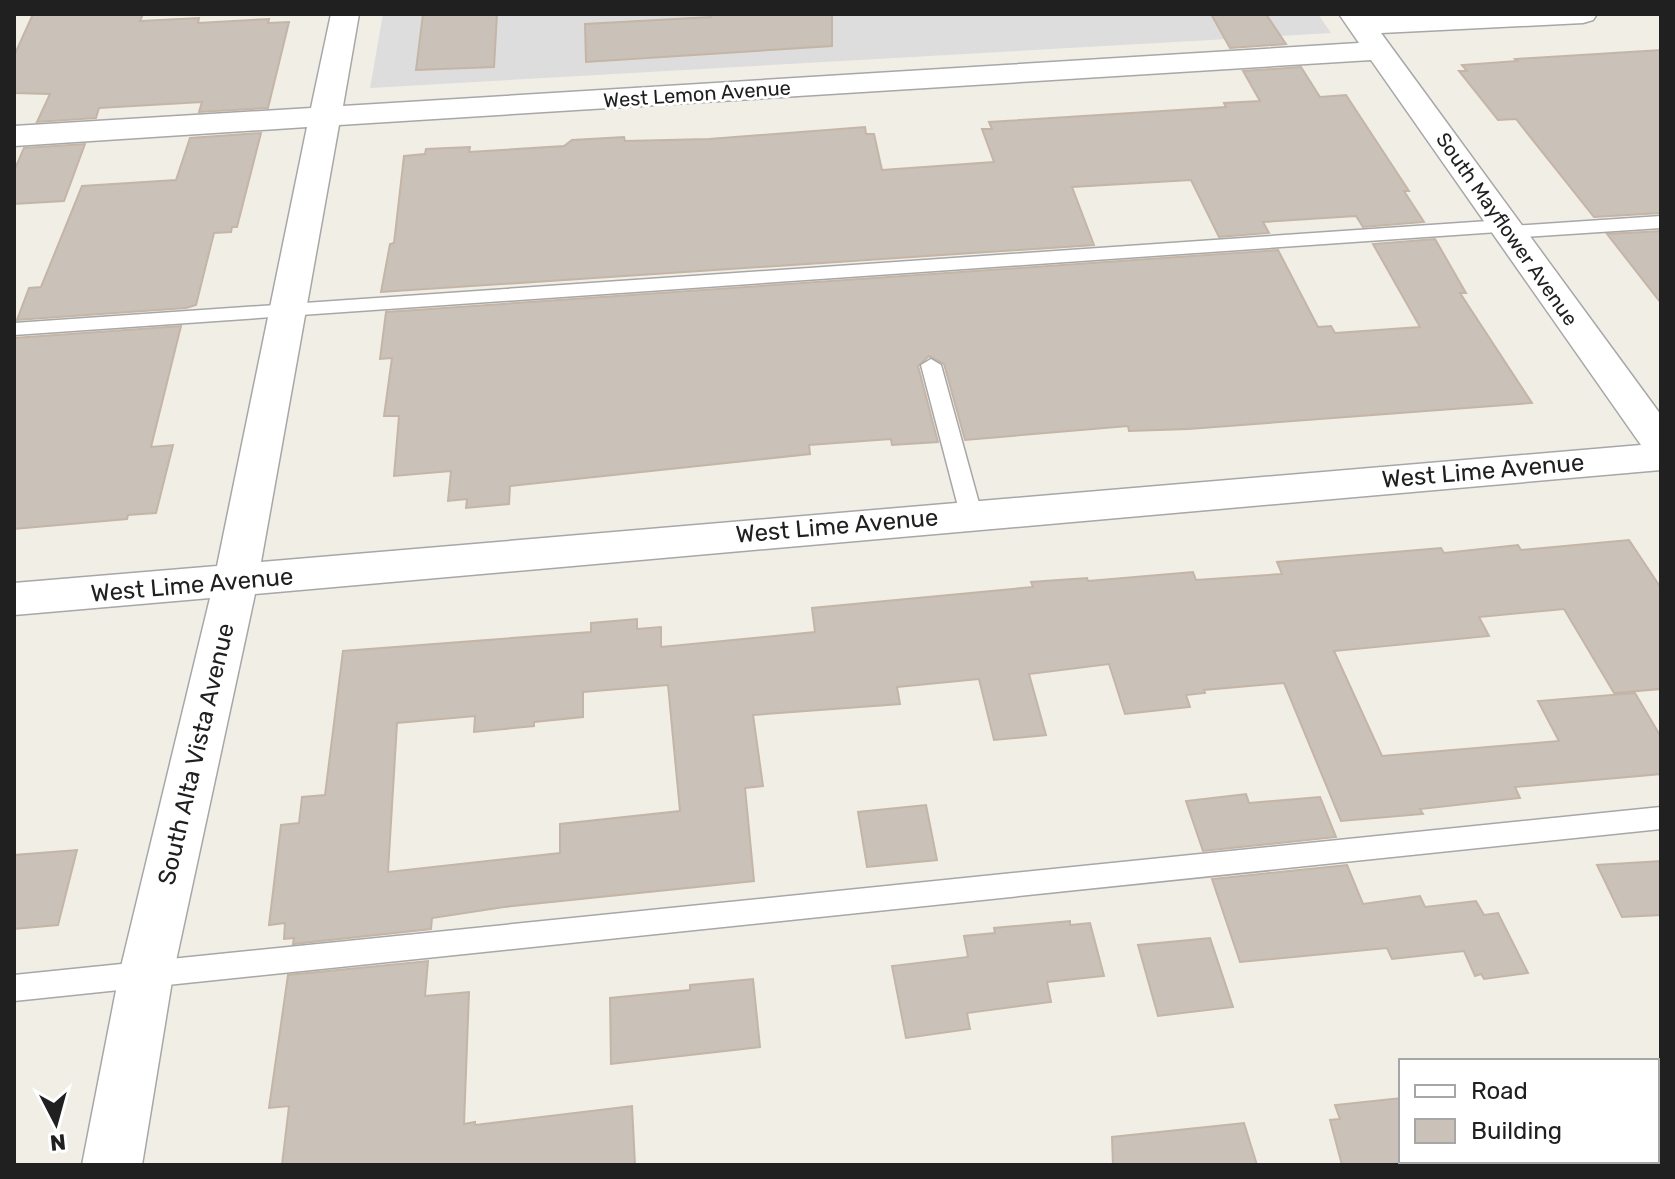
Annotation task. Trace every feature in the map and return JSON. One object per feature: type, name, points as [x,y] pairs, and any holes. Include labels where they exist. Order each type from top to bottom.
[{"type":"street","name":"South Alta Vista Avenue","points":[[112,1165],[146,975],[236,581],[345,14]]},
{"type":"street","name":"West Lemon Avenue","points":[[14,136],[326,117],[1583,14]]},
{"type":"street","name":"South Mayflower Avenue","points":[[1365,30],[1661,444]]},
{"type":"street","name":"West Lime Avenue","points":[[14,599],[971,514],[1661,457]]},
{"type":"lane","points":[[14,329],[1505,229],[1661,222]]},
{"type":"lane","points":[[931,365],[971,514]]},
{"type":"lane","points":[[14,988],[1661,818]]},
{"type":"shaded area","points":[[383,14],[1318,14],[1331,33],[370,88]]},
{"type":"building","points":[[33,14],[143,14],[140,21],[199,18],[198,23],[269,19],[268,23],[289,22],[268,108],[199,112],[202,102],[99,108],[96,118],[37,122],[50,94],[14,93],[14,56]]},
{"type":"building","points":[[423,14],[497,14],[494,67],[416,70]]},
{"type":"building","points":[[710,14],[832,14],[832,46],[586,62],[585,24],[711,17]]},
{"type":"building","points":[[1211,14],[1266,14],[1286,44],[1230,48]]},
{"type":"building","points":[[1661,50],[1661,213],[1594,217],[1516,119],[1498,120],[1459,71],[1467,71],[1462,65],[1517,61],[1515,59]]},
{"type":"building","points":[[1301,67],[1320,97],[1346,95],[1409,191],[1404,191],[1424,222],[1363,227],[1356,216],[1263,222],[1269,233],[1219,237],[1191,180],[1072,187],[1094,245],[381,292],[390,244],[394,243],[404,156],[425,154],[426,149],[470,147],[469,152],[564,146],[572,140],[624,137],[625,141],[709,139],[865,127],[866,134],[874,134],[882,170],[994,162],[982,129],[992,129],[989,122],[1226,107],[1224,103],[1260,101],[1243,71]]},
{"type":"building","points":[[261,133],[237,227],[232,227],[231,232],[214,233],[196,305],[17,320],[29,288],[41,287],[82,186],[176,180],[190,138]]},
{"type":"building","points":[[85,144],[64,201],[14,204],[14,171],[24,148]]},
{"type":"building","points":[[1661,231],[1661,303],[1607,234]]},
{"type":"building","points":[[1435,239],[1466,293],[1460,293],[1532,403],[1188,429],[1129,431],[1128,426],[965,440],[944,364],[929,356],[918,366],[938,442],[892,445],[891,439],[809,445],[810,454],[510,486],[509,504],[466,508],[467,499],[448,501],[451,471],[394,476],[399,416],[384,416],[392,358],[380,359],[386,312],[1278,250],[1318,327],[1331,326],[1335,333],[1420,327],[1373,244]]},
{"type":"building","points":[[181,326],[151,447],[173,445],[156,513],[128,515],[127,519],[14,529],[14,338]]},
{"type":"building","points":[[1629,540],[1661,588],[1661,689],[1614,693],[1564,609],[1479,617],[1489,636],[1334,651],[1382,756],[1559,741],[1538,701],[1635,693],[1661,737],[1661,774],[1515,787],[1520,798],[1420,809],[1423,814],[1341,821],[1284,683],[1204,690],[1205,693],[1186,695],[1190,707],[1125,714],[1109,664],[1029,674],[1046,735],[994,740],[979,679],[897,687],[900,704],[753,715],[763,786],[745,788],[754,881],[504,907],[432,918],[431,929],[293,944],[294,938],[284,939],[285,923],[269,925],[281,825],[299,823],[302,797],[325,795],[343,651],[591,632],[591,623],[637,619],[637,629],[661,627],[661,647],[815,632],[812,608],[1033,587],[1031,582],[1087,578],[1088,581],[1193,572],[1196,580],[1282,574],[1277,562],[1441,548],[1444,553],[1518,545],[1521,550]],"holes":[[[668,685],[680,811],[560,824],[560,853],[388,872],[397,723],[475,716],[474,732],[534,726],[534,722],[583,717],[583,692]]]},
{"type":"building","points":[[1246,794],[1249,803],[1320,797],[1336,837],[1203,851],[1186,801]]},
{"type":"building","points":[[926,805],[937,860],[867,867],[858,812]]},
{"type":"building","points":[[77,850],[58,925],[14,929],[14,855]]},
{"type":"building","points":[[1661,861],[1661,915],[1622,917],[1597,865]]},
{"type":"building","points":[[1347,865],[1363,904],[1420,896],[1425,907],[1476,901],[1484,915],[1498,913],[1528,973],[1484,979],[1481,974],[1475,976],[1464,951],[1392,959],[1387,948],[1240,962],[1212,879]]},
{"type":"building","points":[[1070,921],[1070,925],[1090,923],[1104,976],[1047,982],[1051,1002],[967,1013],[970,1029],[906,1038],[892,966],[968,957],[964,936],[995,933],[994,928]]},
{"type":"building","points":[[1210,938],[1233,1007],[1158,1016],[1138,945]]},
{"type":"building","points":[[428,961],[425,996],[469,992],[464,1124],[632,1106],[635,1165],[282,1165],[289,1106],[269,1108],[288,975]]},
{"type":"building","points":[[753,979],[760,1047],[611,1064],[610,998],[690,990],[690,985]]},
{"type":"building","points":[[1399,1098],[1401,1165],[1342,1165],[1330,1120],[1340,1119],[1335,1105]]},
{"type":"building","points":[[1244,1123],[1257,1165],[1113,1165],[1112,1137]]}]
